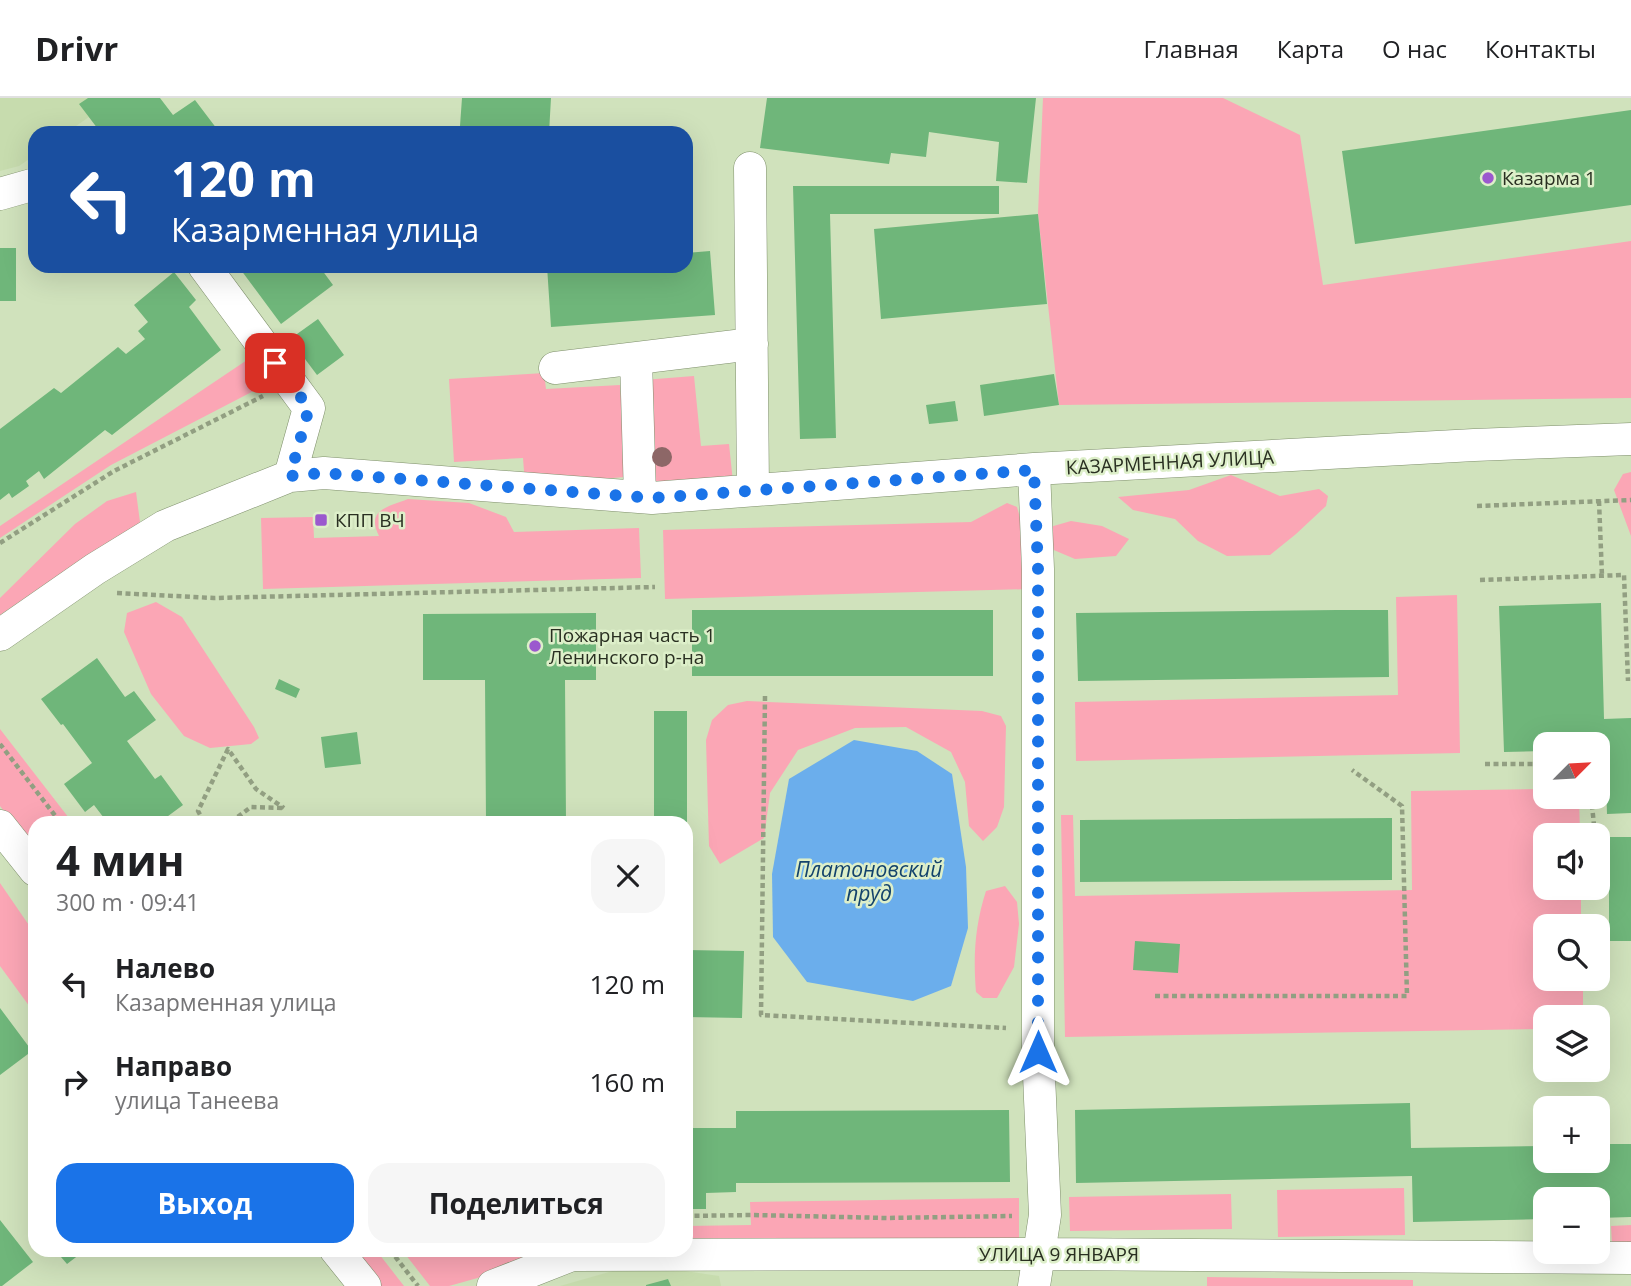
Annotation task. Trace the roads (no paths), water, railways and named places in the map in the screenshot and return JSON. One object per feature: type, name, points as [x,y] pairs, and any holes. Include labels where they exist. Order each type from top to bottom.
[{"type":"street","points":[[750,168],[753,490]]},
{"type":"street","points":[[0,194],[28,186]]},
{"type":"street","points":[[209,273],[309,408],[290,476]]},
{"type":"street","points":[[555,369],[752,344]]},
{"type":"street","points":[[635,359],[640,498]]},
{"type":"street","name":"КАЗАРМЕННАЯ УЛИЦА","points":[[0,635],[95,569],[165,526],[290,476],[324,473],[640,498],[1034,470],[1474,444],[1631,439]]},
{"type":"street","points":[[1034,470],[1038,569],[1039,1030],[1045,1215],[1034,1286]]},
{"type":"street","points":[[0,826],[28,861]]},
{"type":"street","name":"УЛИЦА 9 ЯНВАРЯ","points":[[693,1255],[1631,1258]]},
{"type":"street","points":[[342,1257],[365,1286]]},
{"type":"street","name":"УЛИЦА 9 ЯНВАРЯ","points":[[493,1286],[567,1257]]},
{"type":"water","name":"Платоновский пруд","points":[[854,740],[917,751],[952,774],[966,867],[968,928],[951,986],[913,1001],[807,982],[773,937],[772,874],[789,779]]},
{"type":"place","name":"Казарма 1","points":[[1488,178]]},
{"type":"place","name":"КПП ВЧ","points":[[321,520]]},
{"type":"place","name":"Пожарная часть 1 Ленинского р-на","points":[[535,646]]}]
